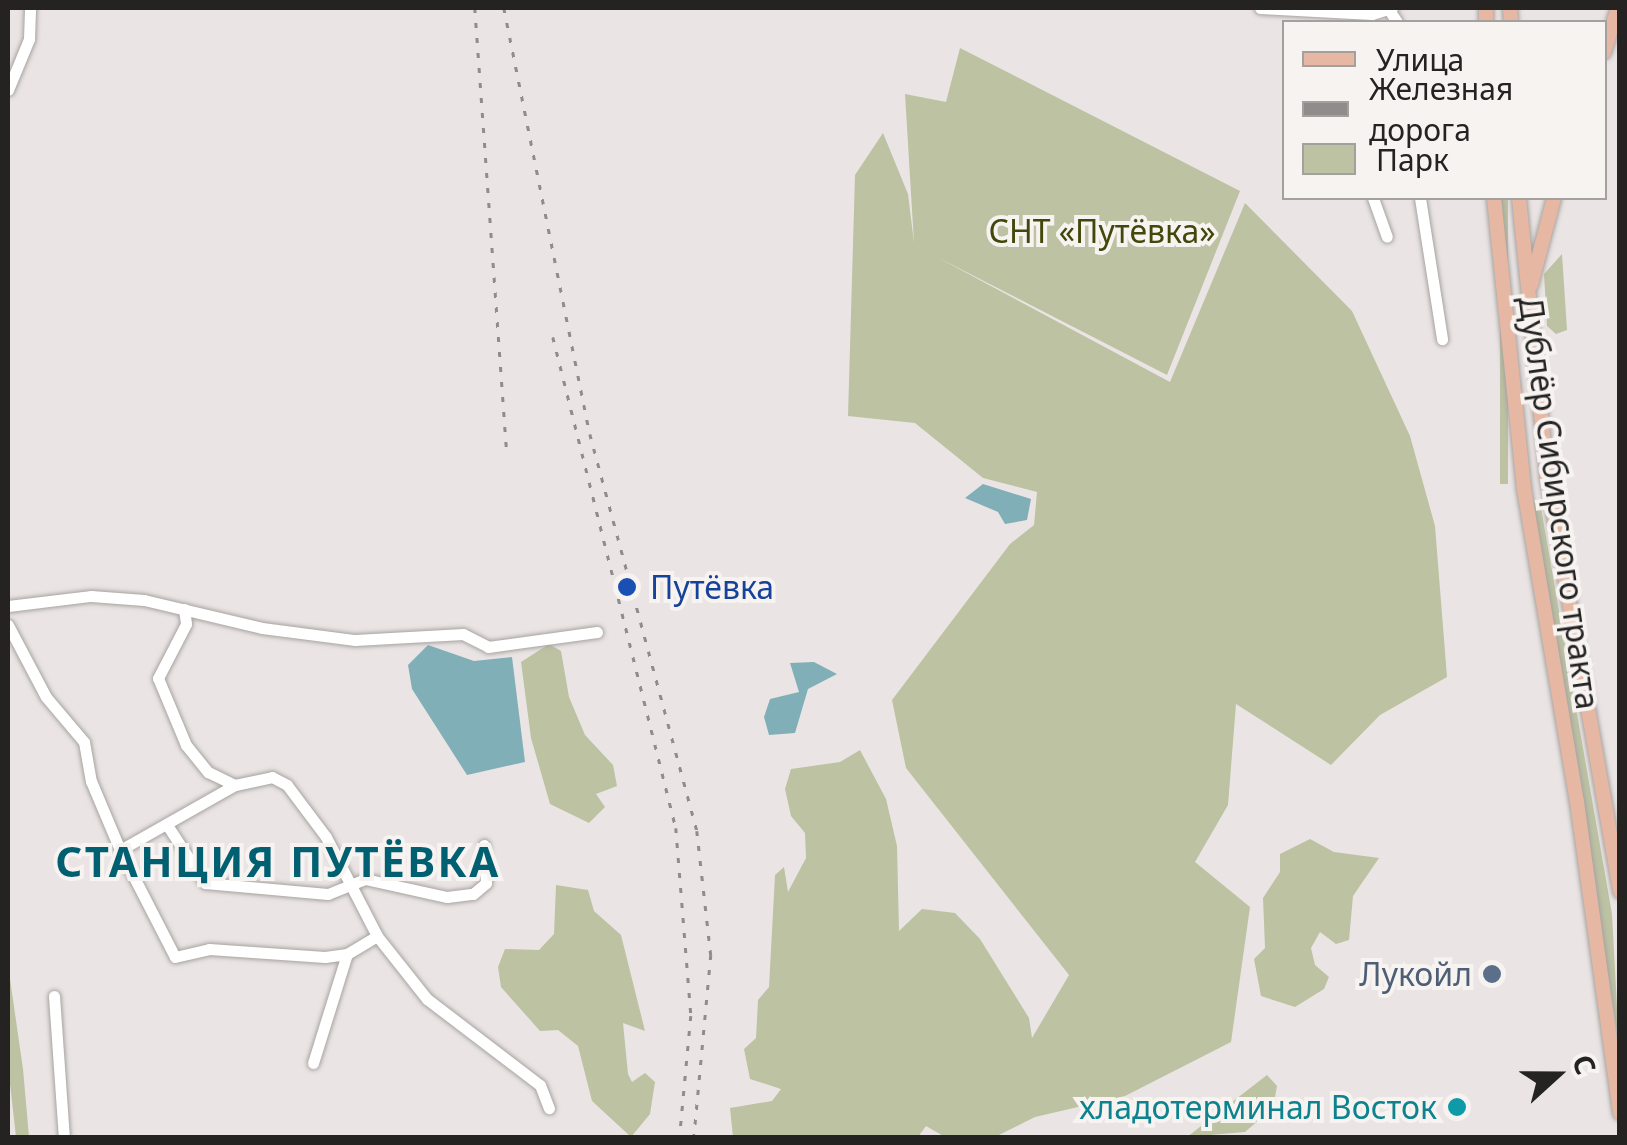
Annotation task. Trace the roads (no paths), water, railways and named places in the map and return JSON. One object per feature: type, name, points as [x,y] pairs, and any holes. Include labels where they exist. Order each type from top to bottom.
[{"type":"main road","points":[[1607,43],[1618,8]]},
{"type":"main road","name":"Дублёр Сибирского тракта","points":[[1494,200],[1524,489],[1577,802],[1620,1112]]},
{"type":"main road","name":"Дублёр Сибирского тракта","points":[[1519,200],[1547,476],[1620,892]]},
{"type":"main road","points":[[1527,300],[1553,200]]},
{"type":"street","points":[[8,90],[29,39],[30,8]]},
{"type":"street","points":[[1260,8],[1292,13],[1391,8]]},
{"type":"street","points":[[1374,200],[1387,237]]},
{"type":"street","points":[[1420,200],[1442,339]]},
{"type":"street","points":[[8,606],[91,596],[184,609],[262,628],[356,640],[464,634],[488,647],[597,632]]},
{"type":"street","points":[[184,609],[186,624],[158,678],[186,745],[208,772],[235,785]]},
{"type":"street","points":[[8,625],[46,697],[84,742],[92,781],[120,850],[176,957],[209,949],[347,954],[377,936]]},
{"type":"street","points":[[120,850],[169,828],[235,785],[272,776],[287,785],[377,936],[427,1000],[540,1085],[549,1108]]},
{"type":"street","points":[[169,828],[205,883],[328,894],[365,879],[447,897],[472,894],[486,883],[484,845]]},
{"type":"street","points":[[313,1063],[347,954]]},
{"type":"street","points":[[54,996],[64,1138]]},
{"type":"water","points":[[983,484],[1031,499],[1027,520],[1005,524],[998,512],[965,498]]},
{"type":"water","points":[[428,645],[474,661],[512,657],[525,762],[467,775],[412,689],[408,665]]},
{"type":"water","points":[[814,662],[837,674],[808,689],[795,733],[769,735],[764,717],[770,699],[799,692],[790,663]]},
{"type":"railway","points":[[475,8],[507,454]]},
{"type":"railway","points":[[504,8],[590,434],[697,831],[711,955],[694,1138]]},
{"type":"railway","points":[[553,337],[676,828],[691,1016],[680,1135]]},
{"type":"place","name":"Путёвка","points":[[627,587]]},
{"type":"place","name":"Лукойл","points":[[1492,974]]},
{"type":"place","name":"хладотерминал Восток","points":[[1457,1107]]},
{"type":"district","name":"СТАНЦИЯ ПУТЁВКА","points":[[278,861]]},
{"type":"park label","name":"СНТ «Путёвка»","points":[[1102,231]]}]
